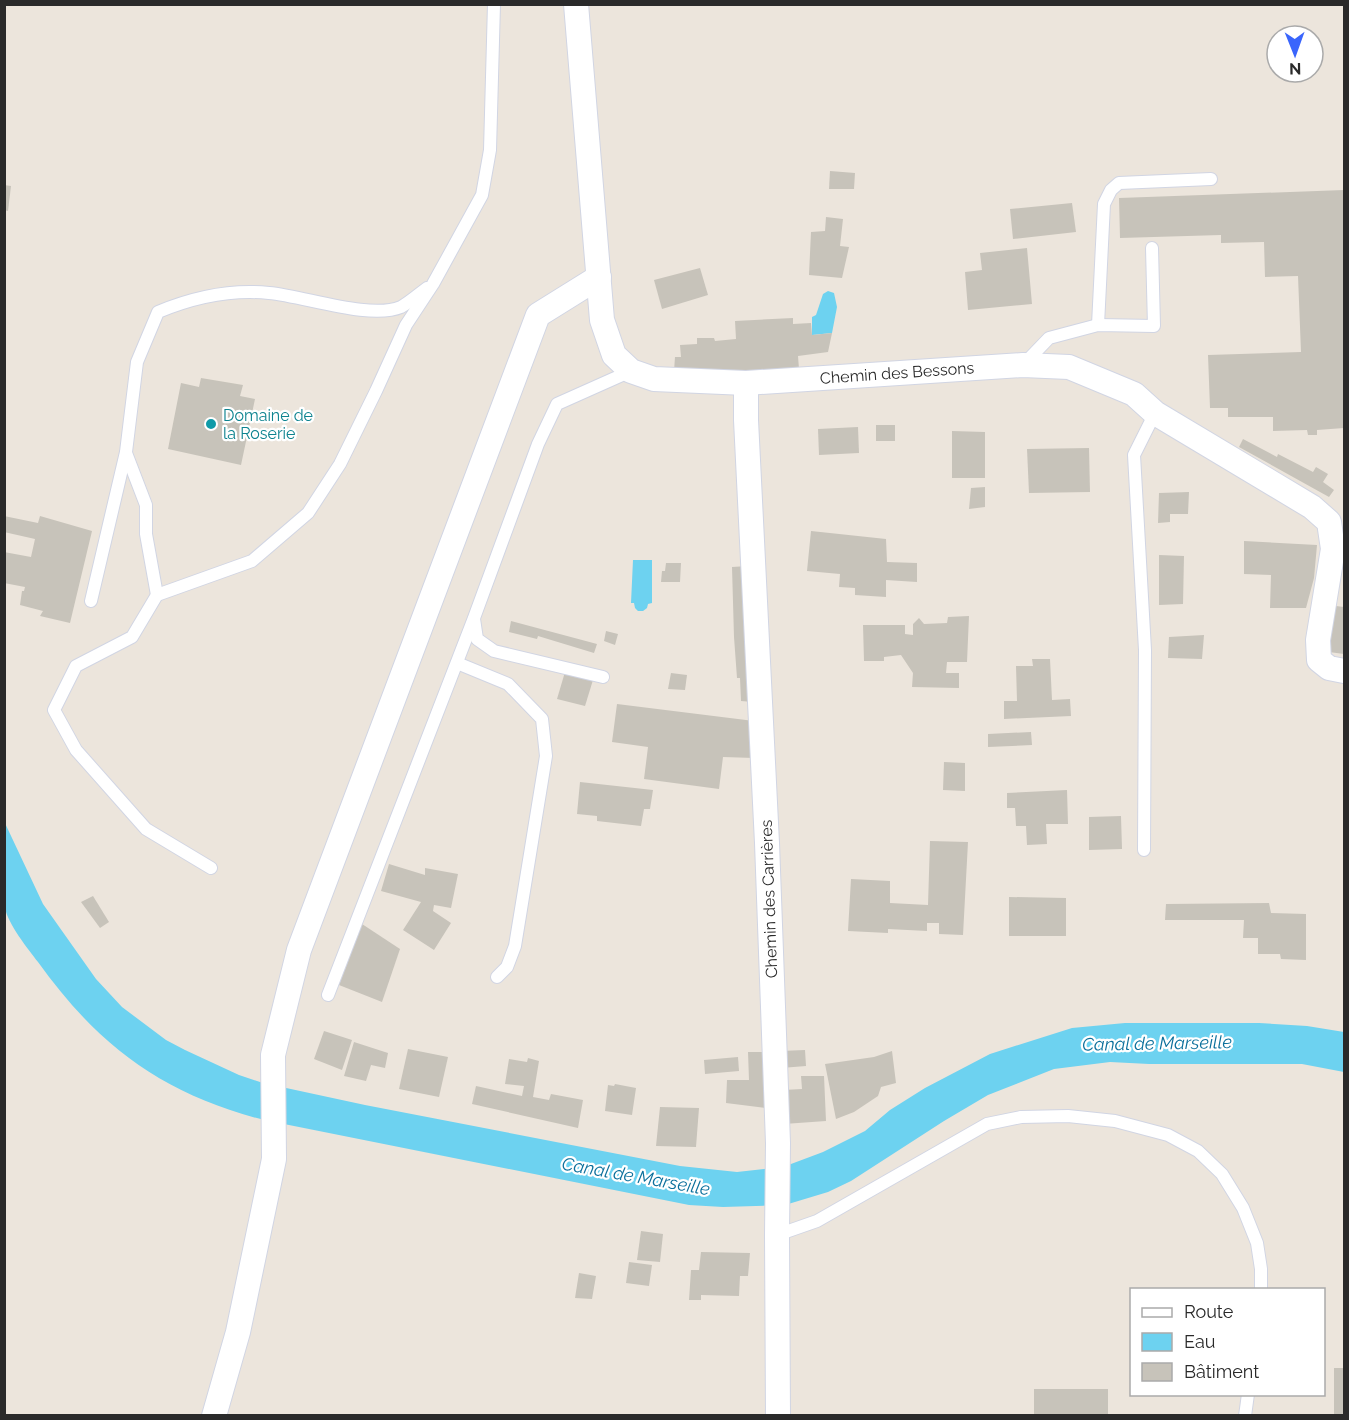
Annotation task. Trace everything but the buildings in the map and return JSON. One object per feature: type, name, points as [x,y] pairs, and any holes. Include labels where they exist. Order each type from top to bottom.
[{"type":"street","name":"Chemin des Bessons","points":[[576,4],[602,320],[614,356],[631,370],[654,379],[746,383],[1023,365],[1069,368],[1134,394],[1155,413],[1312,507],[1329,522],[1333,549],[1318,640],[1318,660],[1329,668],[1344,671]]},
{"type":"street","points":[[214,1416],[238,1332],[274,1159],[273,1055],[299,950],[538,315],[599,277]]},
{"type":"street","name":"Chemin des Carrières","points":[[746,383],[778,1143],[778,1416]]},
{"type":"lane","points":[[211,868],[146,830],[76,750],[54,710],[76,666],[132,637],[157,595],[252,561],[308,513],[340,464],[406,325],[433,284],[482,195],[490,150],[494,4]]},
{"type":"lane","points":[[1098,325],[1104,204],[1111,190],[1119,183],[1211,179]]},
{"type":"lane","points":[[1023,365],[1049,338],[1098,325],[1154,326],[1152,248]]},
{"type":"lane","points":[[91,601],[126,452],[137,362],[158,312],[185,301],[230,291],[270,292],[369,311],[400,307],[433,284]]},
{"type":"lane","points":[[328,995],[457,663],[538,444],[557,404],[631,370]]},
{"type":"lane","points":[[1144,850],[1145,650],[1134,455],[1155,413]]},
{"type":"lane","points":[[126,452],[146,505],[146,534],[157,595]]},
{"type":"lane","points":[[474,618],[477,639],[494,651],[603,677]]},
{"type":"lane","points":[[457,663],[508,684],[542,719],[546,756],[516,946],[507,967],[497,977]]},
{"type":"lane","points":[[777,1235],[817,1221],[987,1124],[1021,1116],[1068,1116],[1115,1120],[1168,1135],[1198,1151],[1222,1174],[1244,1208],[1257,1243],[1261,1288]]},
{"type":"lane","points":[[1245,1416],[1248,1396]]},
{"type":"water","points":[[828,291],[834,293],[837,307],[832,333],[812,335],[812,317],[816,315],[823,294]]},
{"type":"water","points":[[633,560],[652,560],[652,603],[648,604],[643,611],[638,611],[634,603],[631,603]]},
{"type":"water","name":"Canal de Marseille","points":[[4,821],[43,904],[96,979],[122,1007],[166,1040],[185,1050],[239,1075],[263,1083],[680,1166],[737,1172],[783,1167],[823,1152],[865,1131],[890,1110],[925,1088],[990,1054],[1072,1028],[1125,1023],[1259,1023],[1307,1026],[1344,1032],[1344,1072],[1302,1064],[1110,1062],[1054,1069],[988,1095],[851,1181],[828,1192],[785,1205],[723,1207],[689,1205],[264,1120],[228,1109],[164,1081],[136,1063],[85,1019],[61,992],[14,929],[4,905]]},
{"type":"place","name":"Domaine de la Roserie","points":[[211,424]]}]
